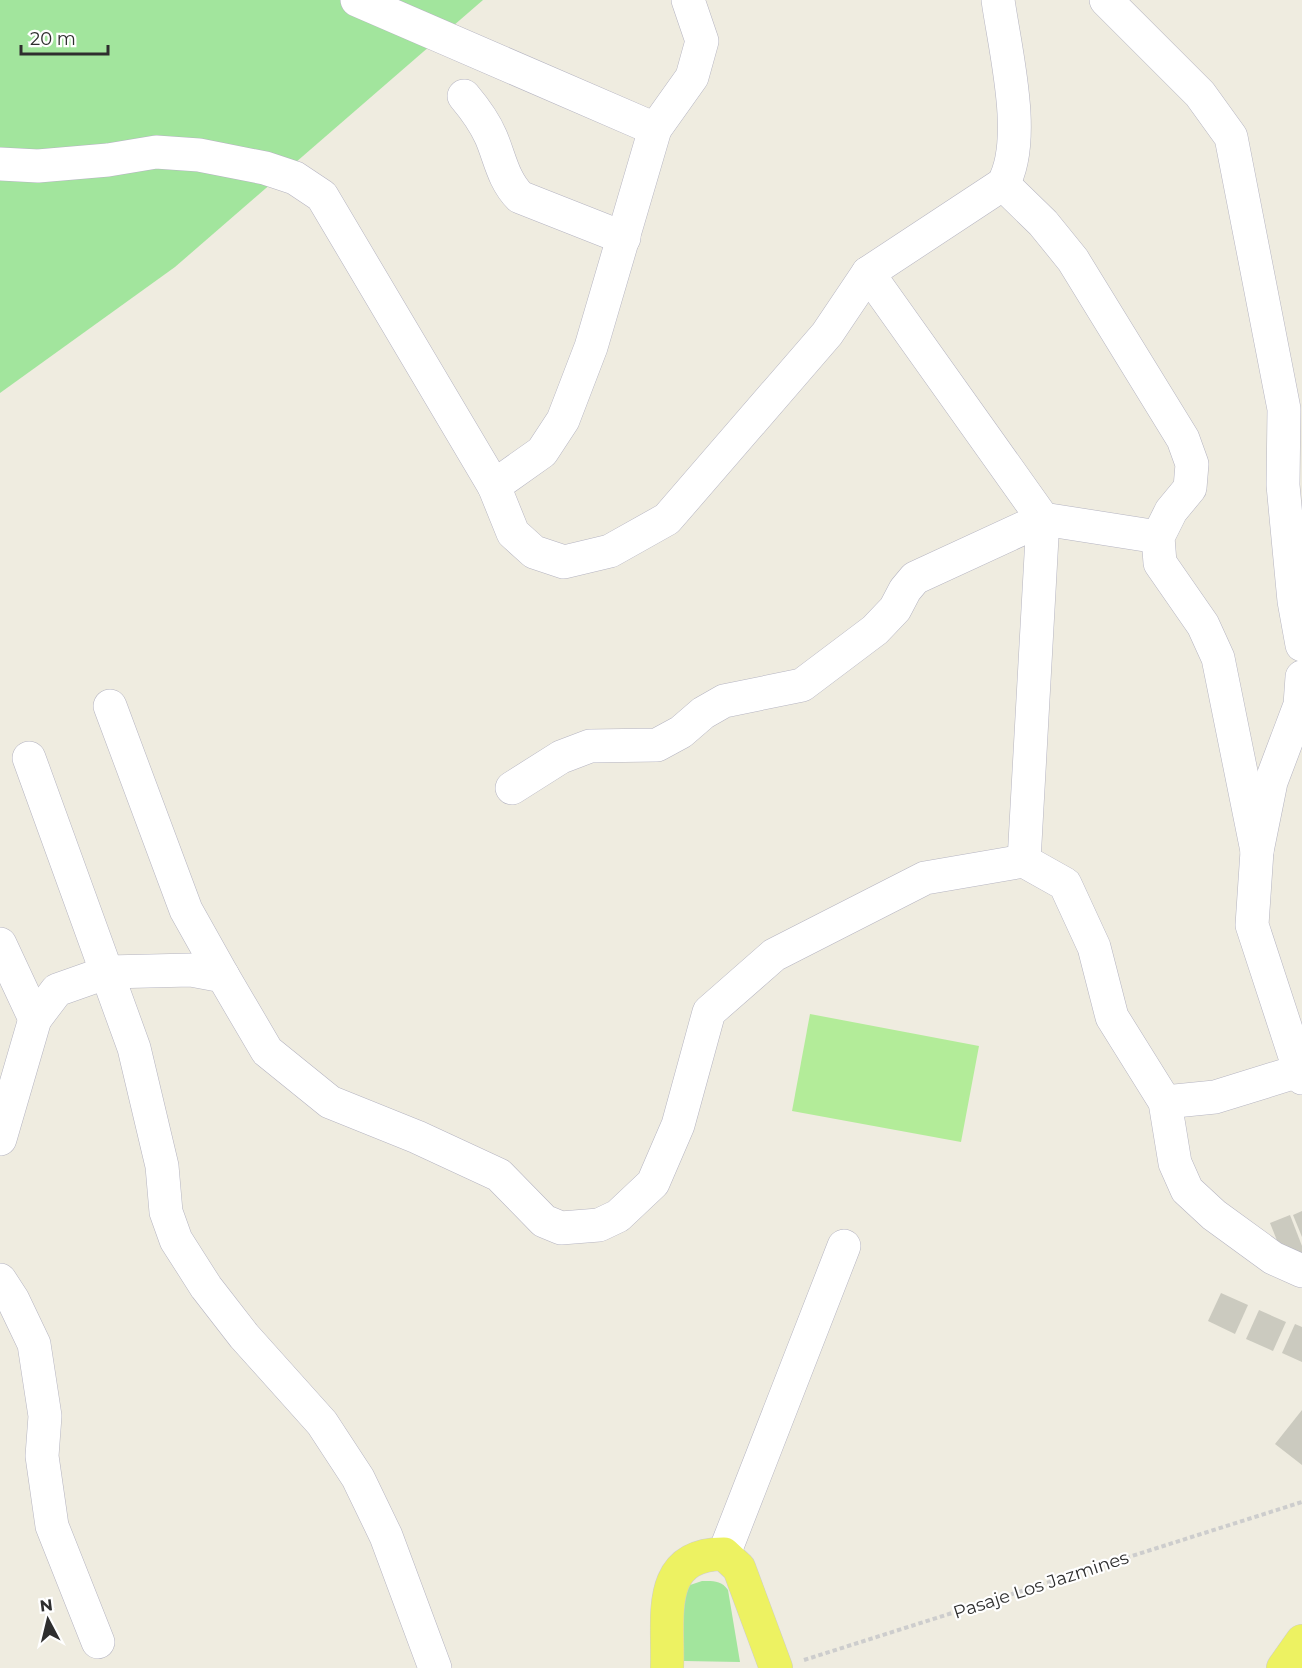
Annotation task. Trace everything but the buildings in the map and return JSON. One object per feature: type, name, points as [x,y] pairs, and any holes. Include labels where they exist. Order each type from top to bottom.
[{"type":"main road","points":[[667,1668],[669,1592],[674,1576],[683,1564],[703,1554],[724,1554],[739,1568],[790,1664]]},
{"type":"main road","points":[[1283,1668],[1302,1641]]},
{"type":"street","points":[[357,0],[655,129]]},
{"type":"street","points":[[494,486],[542,452],[563,420],[591,347],[655,129],[692,77],[702,41],[688,0]]},
{"type":"street","points":[[0,164],[38,166],[96,161],[156,152],[199,155],[265,168],[295,178],[322,196],[494,486],[513,533],[534,552],[564,562],[610,551],[667,519],[827,334],[868,273],[1003,184],[1010,171],[1016,136],[998,0]]},
{"type":"street","points":[[1106,0],[1200,94],[1231,137],[1284,409],[1283,485],[1294,601],[1302,645]]},
{"type":"street","points":[[464,96],[478,113],[490,136],[509,186],[520,197],[624,238]]},
{"type":"street","points":[[1003,184],[1043,223],[1073,260],[1183,439],[1192,464],[1190,488],[1171,511],[1158,537],[1160,563],[1203,626],[1218,658],[1257,851]]},
{"type":"street","points":[[868,273],[1043,519],[1024,861]]},
{"type":"street","points":[[512,788],[561,757],[590,747],[657,746],[724,701],[802,685],[875,630],[896,609],[904,590],[915,578],[1043,519],[1158,537]]},
{"type":"street","points":[[1165,1102],[1215,1097],[1301,1069],[1252,925],[1257,851],[1271,782],[1300,705],[1302,677]]},
{"type":"street","points":[[110,706],[186,910],[267,1051],[330,1102],[417,1137],[499,1175],[544,1221],[561,1228],[599,1225],[618,1216],[638,1200],[653,1182],[678,1125],[709,1012],[774,955],[925,878],[1024,861],[1065,884],[1094,947],[1112,1017],[1165,1102],[1175,1163],[1187,1190],[1214,1215],[1273,1258],[1302,1271]]},
{"type":"street","points":[[29,758],[76,894],[108,972],[135,1048],[162,1166],[166,1212],[176,1240],[206,1287],[244,1336],[322,1423],[358,1478],[386,1536],[435,1668]]},
{"type":"street","points":[[0,944],[35,1019]]},
{"type":"street","points":[[0,1139],[35,1019],[57,990],[108,972],[191,970],[223,976]]},
{"type":"street","points":[[724,1554],[844,1246]]},
{"type":"street","points":[[0,1280],[13,1300],[34,1344],[45,1416],[42,1456],[52,1526],[98,1642]]},
{"type":"path","name":"Pasaje Los Jazmines","points":[[790,1664],[1302,1502]]},
{"type":"green space","points":[[0,0],[483,0],[175,267],[0,393]]},
{"type":"green space","points":[[810,1014],[979,1046],[961,1142],[792,1111]]},
{"type":"green space","points":[[702,1581],[720,1583],[728,1590],[740,1662],[684,1661],[675,1602],[690,1585]]}]
